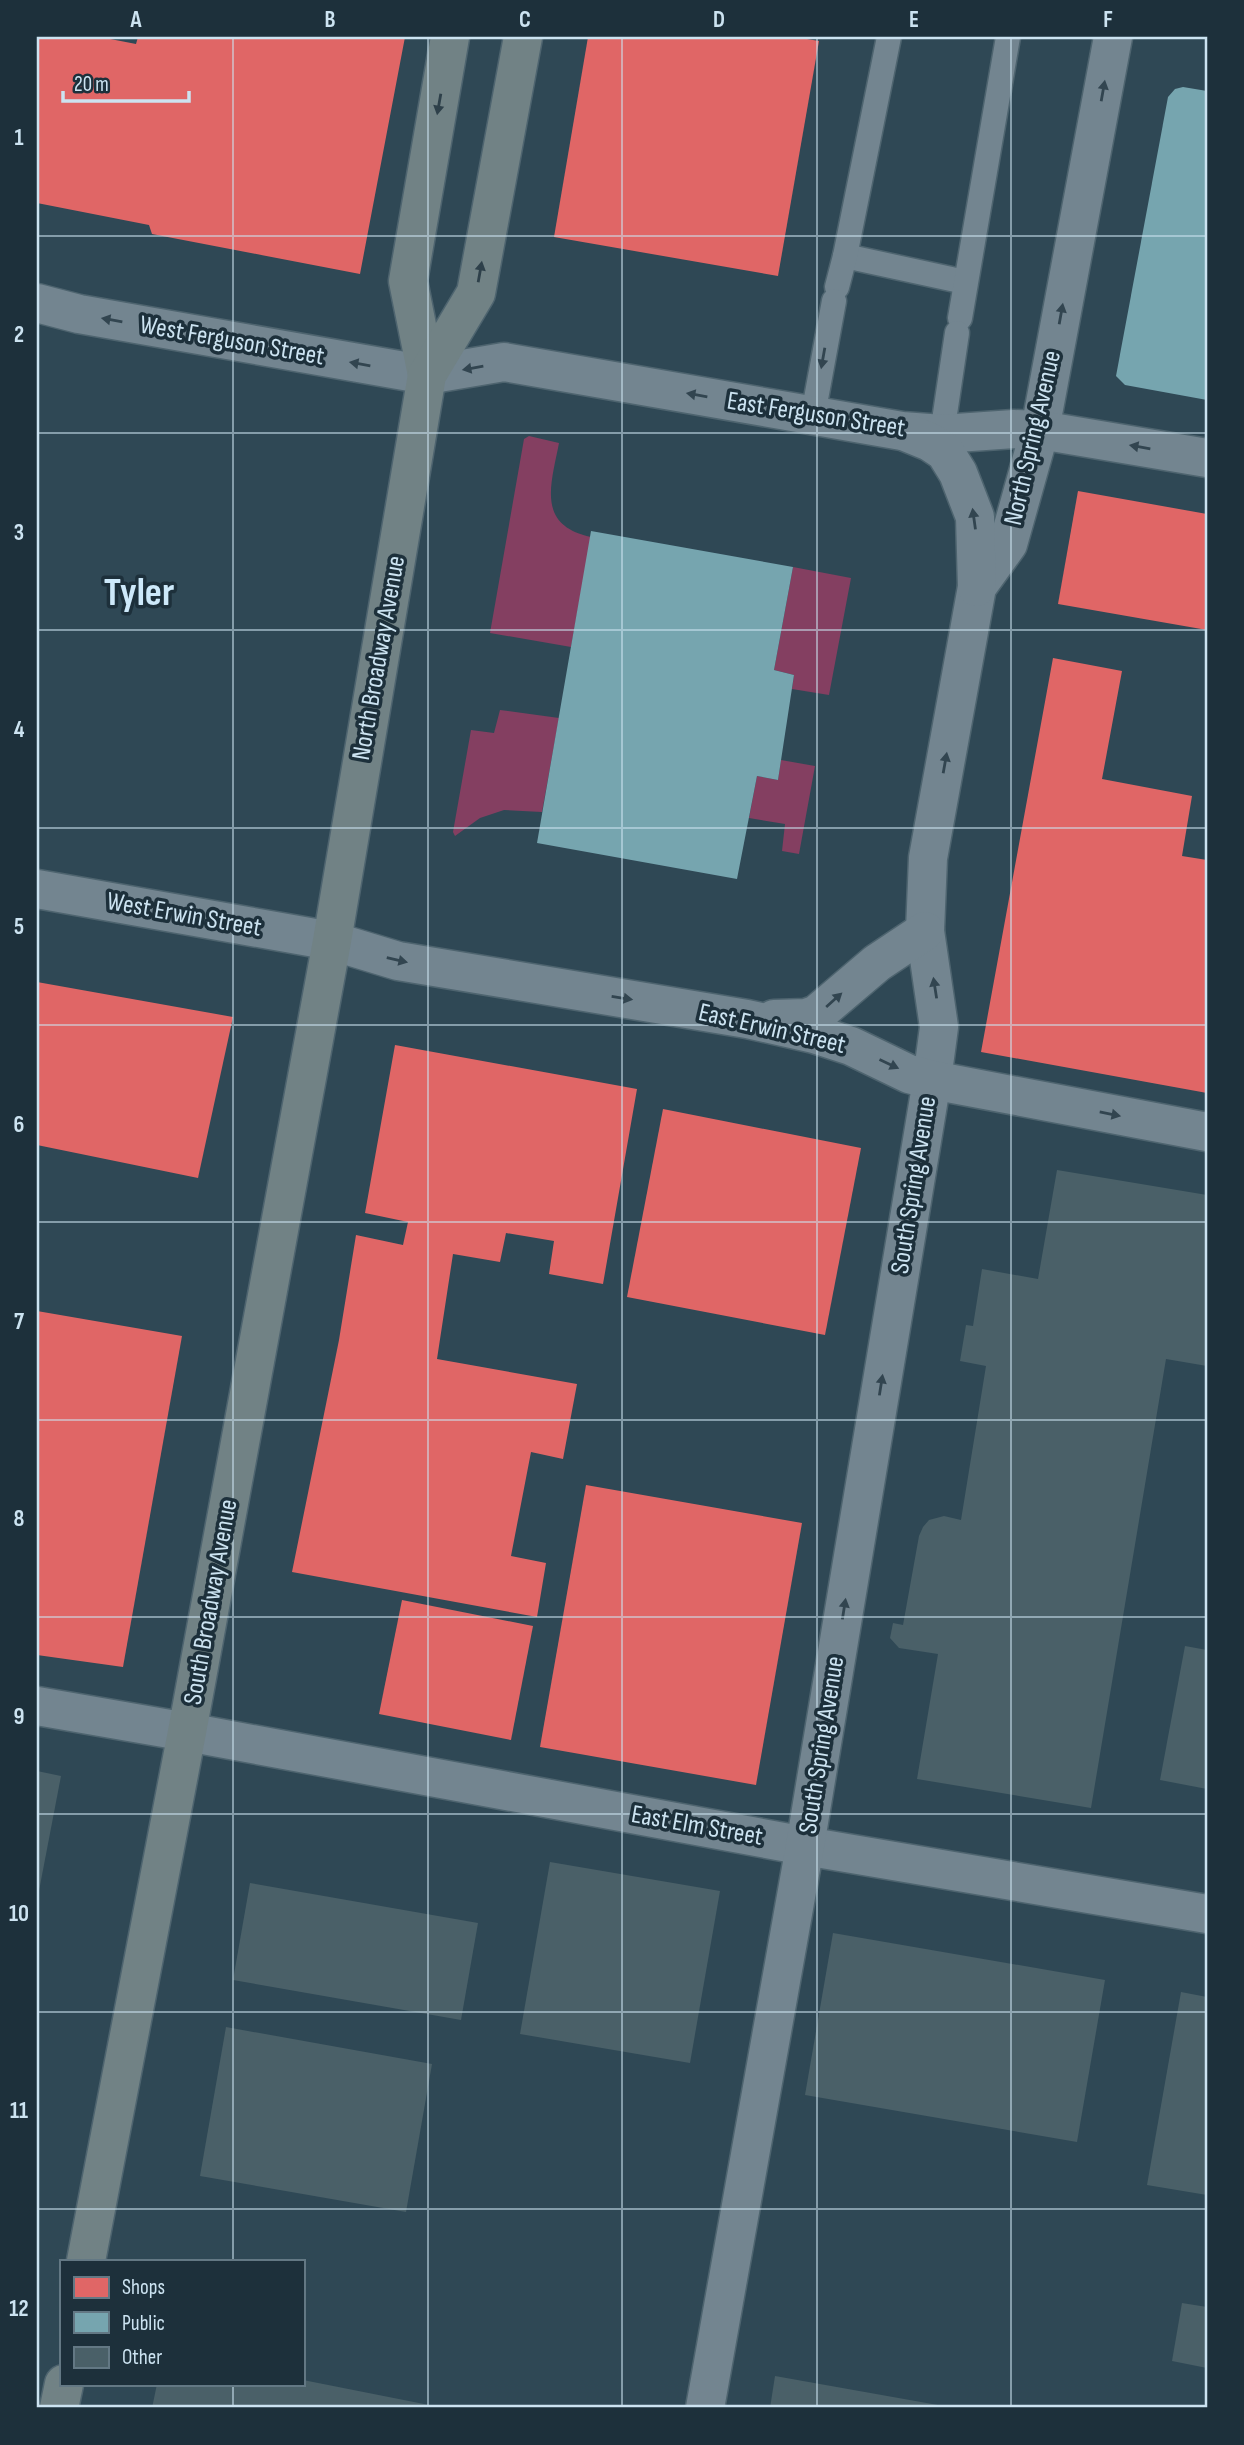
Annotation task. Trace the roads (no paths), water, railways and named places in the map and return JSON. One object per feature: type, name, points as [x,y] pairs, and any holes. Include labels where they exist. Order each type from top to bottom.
[{"type":"main road","name":"North Broadway Avenue","points":[[332,942],[427,375],[408,281],[450,37]]},
{"type":"main road","name":"North Broadway Avenue","points":[[427,375],[476,293],[523,37]]},
{"type":"main road","name":"South Broadway Avenue","points":[[86,2260],[187,1732],[332,942]]},
{"type":"main road","points":[[59,2408],[64,2386]]},
{"type":"street","name":"North Spring Avenue","points":[[932,1080],[939,1027],[925,931],[928,858],[976,587],[1008,544],[1040,430],[1112,37]]},
{"type":"street","name":"West Ferguson Street","points":[[37,303],[79,314],[427,375]]},
{"type":"street","name":"East Ferguson Street","points":[[427,375],[505,362],[902,431],[942,434],[1040,430],[1207,458]]},
{"type":"street","points":[[902,431],[930,442],[945,452],[958,472],[975,517],[976,587]]},
{"type":"street","name":"West Erwin Street","points":[[37,889],[332,942]]},
{"type":"street","points":[[747,1019],[794,1019],[817,1014],[877,963],[925,931]]},
{"type":"street","name":"East Erwin Street","points":[[332,942],[398,961],[747,1019],[851,1046],[909,1074],[932,1080],[1207,1132]]},
{"type":"street","name":"South Spring Avenue","points":[[705,2408],[805,1846],[932,1080]]},
{"type":"street","name":"East Elm Street","points":[[37,1706],[805,1846],[1207,1914]]},
{"type":"lane","points":[[813,415],[888,37]]},
{"type":"lane","points":[[942,434],[965,282],[1008,37]]},
{"type":"lane","points":[[845,256],[965,282]]},
{"type":"district","name":"Tyler","points":[[139,593]]}]
